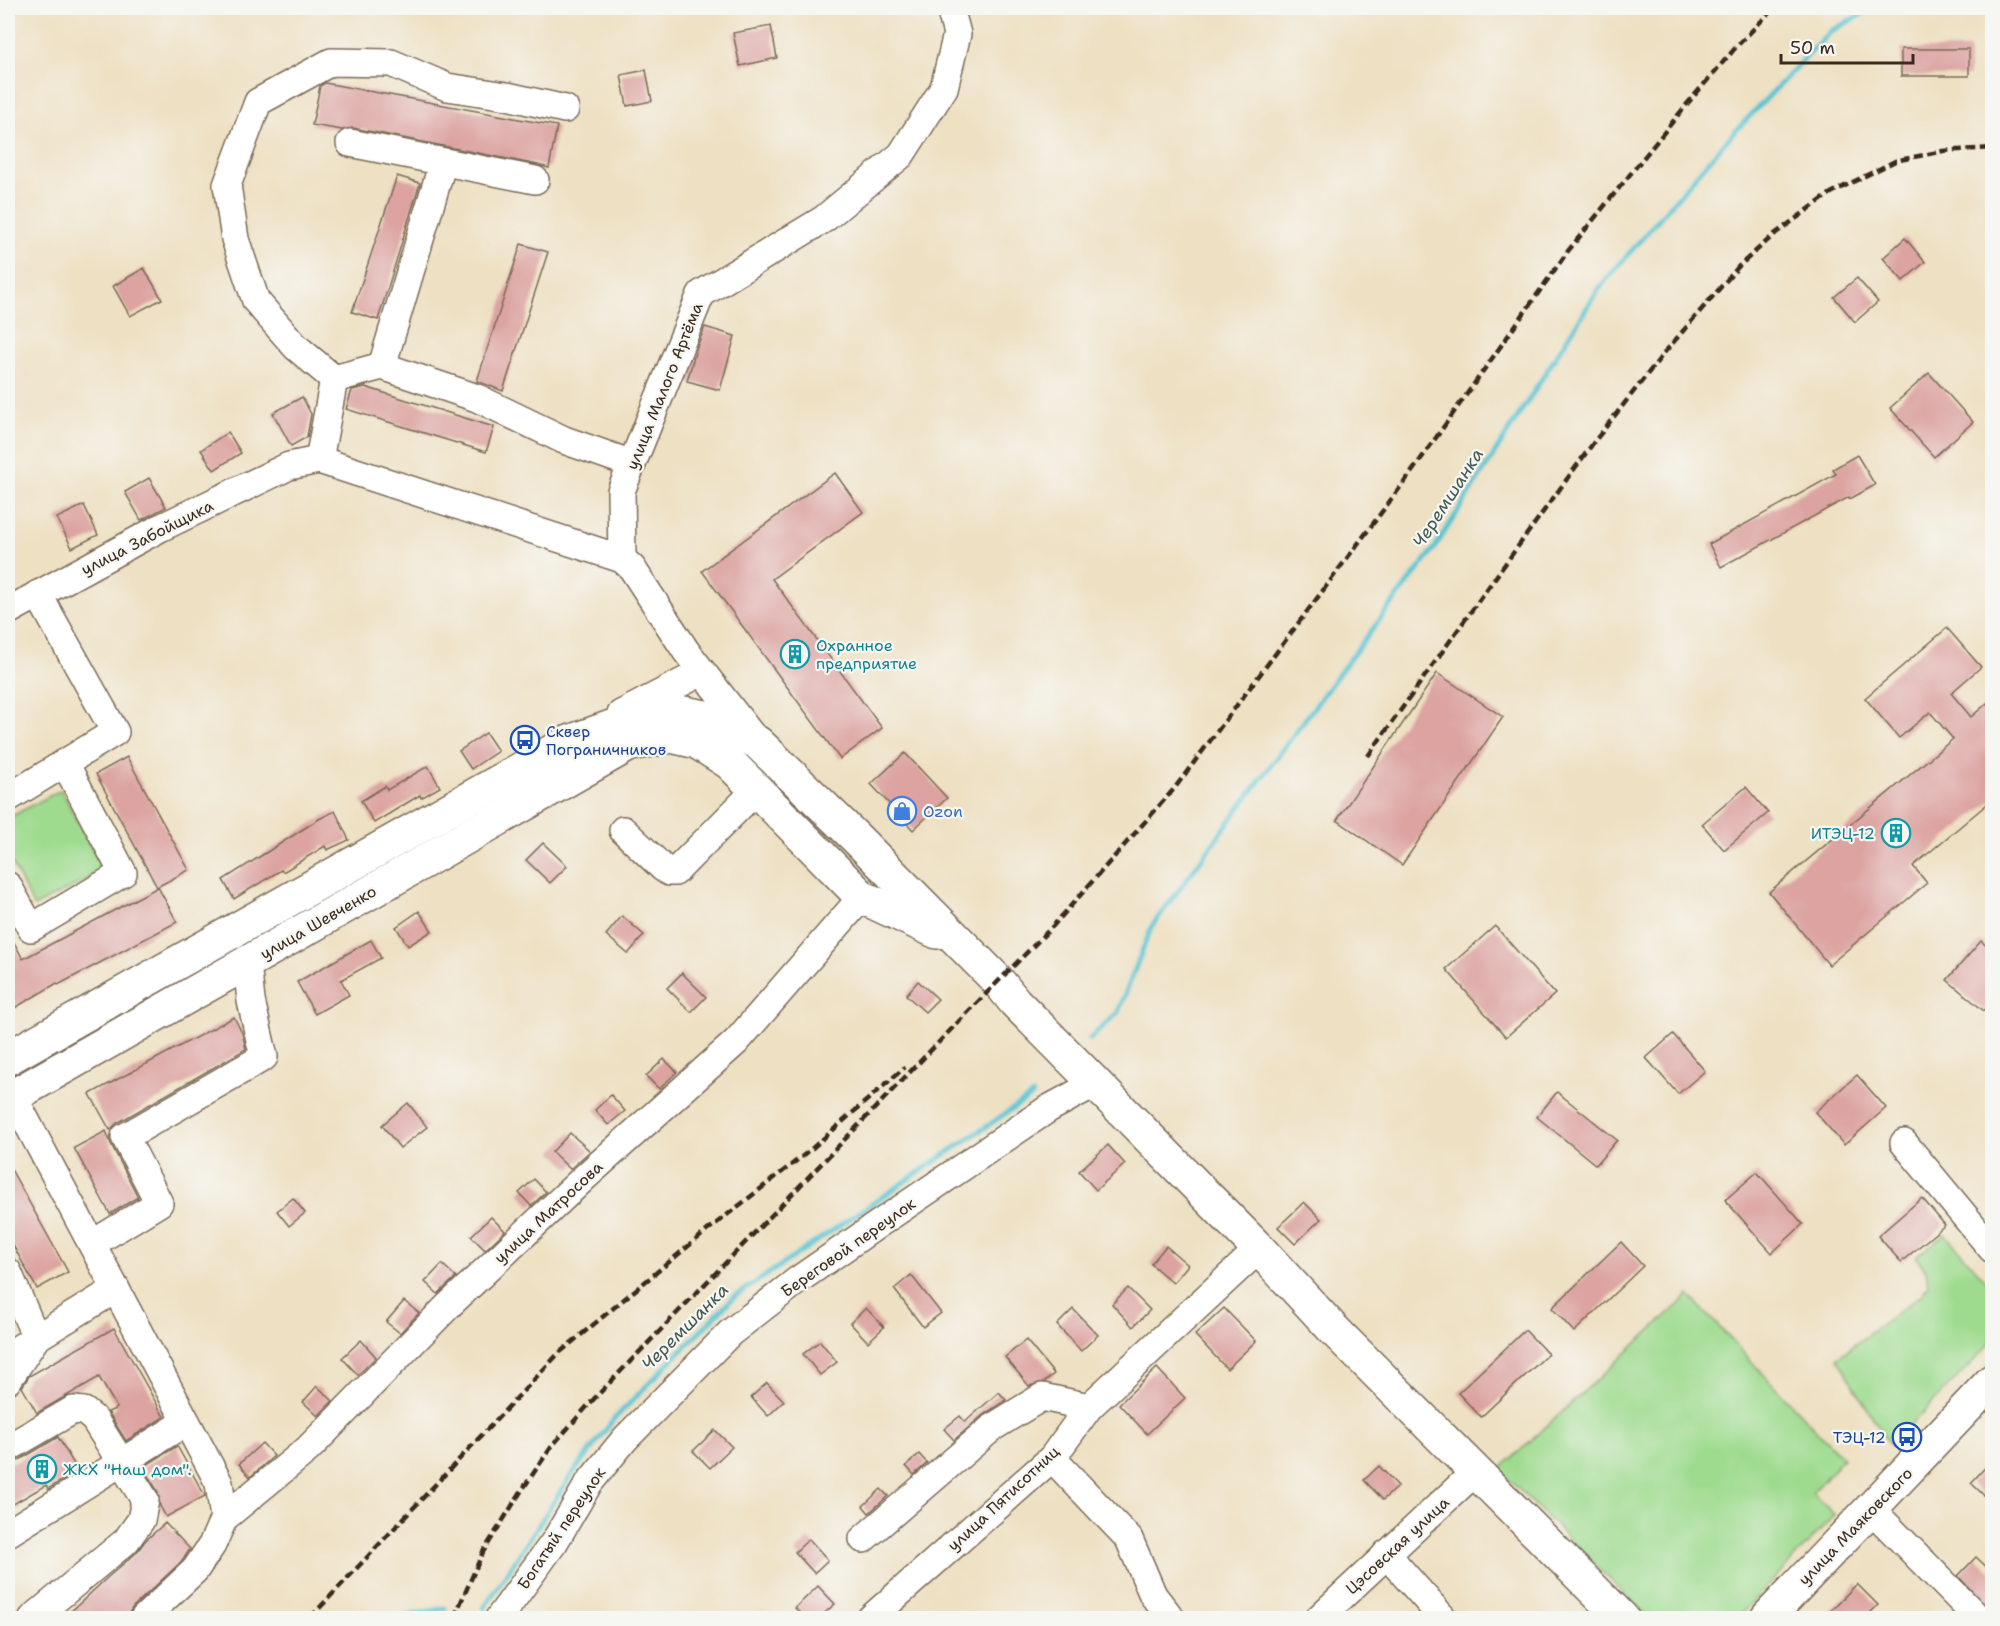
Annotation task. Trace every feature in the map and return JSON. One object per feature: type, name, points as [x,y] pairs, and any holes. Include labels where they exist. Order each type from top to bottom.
[{"type":"main road","name":"улица Шевченко","points":[[8,1058],[569,742],[639,717],[673,711],[716,719],[758,743],[856,838],[998,981],[1060,1049],[1259,1249],[1334,1330],[1622,1618]]},
{"type":"main road","name":"улица Шевченко","points":[[10,1097],[628,745],[671,736],[697,742],[730,763],[862,897]]},
{"type":"main road","points":[[862,897],[956,940]]},
{"type":"main road","name":"улица Маяковского","points":[[1767,1618],[1992,1381]]},
{"type":"street","name":"улица Малого Артёма","points":[[622,559],[621,491],[701,294],[824,219],[901,155],[944,88],[957,34],[950,8]]},
{"type":"street","points":[[334,379],[296,347],[256,301],[235,239],[227,185],[258,102],[331,62],[391,63],[447,87],[507,96],[565,109]]},
{"type":"street","points":[[350,143],[535,180]]},
{"type":"street","points":[[381,366],[443,162]]},
{"type":"street","points":[[334,379],[381,366],[477,398],[564,440],[632,464]]},
{"type":"street","points":[[334,379],[319,460],[622,559],[632,568],[702,672],[758,743]]},
{"type":"street","name":"улица Забойщика","points":[[8,611],[160,528],[289,466],[319,460]]},
{"type":"street","points":[[8,798],[115,732],[38,594]]},
{"type":"street","points":[[569,742],[702,672]]},
{"type":"street","points":[[628,745],[702,672]]},
{"type":"street","points":[[8,886],[31,928],[123,873],[65,763]]},
{"type":"street","points":[[623,830],[663,868],[669,872],[675,872],[756,790]]},
{"type":"street","name":"улица Матросова","points":[[224,1518],[308,1449],[449,1305],[586,1176],[736,1042],[862,897]]},
{"type":"street","points":[[92,1244],[159,1203],[125,1137],[264,1057],[251,1001],[247,963]]},
{"type":"street","name":"Береговой переулок","points":[[625,1439],[730,1333],[798,1280],[1090,1079]]},
{"type":"street","points":[[10,1097],[92,1244],[219,1483],[224,1518],[212,1545],[195,1570],[144,1618]]},
{"type":"street","points":[[1904,1143],[1992,1249]]},
{"type":"street","name":"улица Пятисотниц","points":[[872,1618],[1052,1458],[1089,1407],[1259,1249]]},
{"type":"street","points":[[10,1281],[36,1338]]},
{"type":"street","points":[[8,1355],[116,1289]]},
{"type":"street","points":[[8,1380],[36,1338]]},
{"type":"street","points":[[863,1539],[993,1427],[1042,1397],[1089,1407]]},
{"type":"street","points":[[8,1448],[73,1410],[84,1411],[94,1419],[145,1500],[141,1520],[126,1541],[33,1618]]},
{"type":"street","points":[[8,1533],[186,1422]]},
{"type":"street","name":"Богатый переулок","points":[[500,1618],[555,1541],[589,1483],[625,1439]]},
{"type":"street","points":[[1052,1458],[1129,1539],[1153,1595],[1171,1618]]},
{"type":"street","name":"Цэсовская улица","points":[[1319,1618],[1475,1472]]},
{"type":"street","points":[[1871,1509],[1978,1618]]},
{"type":"street","points":[[1386,1554],[1443,1618]]},
{"type":"green space","points":[[61,790],[103,871],[34,907],[8,855],[8,818]]},
{"type":"green space","points":[[1945,1234],[1992,1288],[1992,1342],[1890,1446],[1837,1358],[1922,1294],[1928,1286],[1926,1270],[1916,1257]]},
{"type":"green space","points":[[1689,1295],[1843,1459],[1812,1493],[1835,1515],[1737,1618],[1649,1618],[1499,1470]]},
{"type":"building","points":[[771,26],[777,58],[740,66],[733,33]]},
{"type":"building","points":[[1901,49],[1969,49],[1969,76],[1901,76]]},
{"type":"building","points":[[646,70],[652,101],[627,106],[621,75]]},
{"type":"building","points":[[325,83],[557,126],[549,168],[353,128],[342,130],[312,125],[320,86]]},
{"type":"building","points":[[397,176],[420,183],[378,320],[352,312]]},
{"type":"building","points":[[1905,238],[1925,262],[1903,281],[1883,258]]},
{"type":"building","points":[[521,244],[548,252],[503,391],[477,381]]},
{"type":"building","points":[[144,268],[162,299],[130,316],[113,286]]},
{"type":"building","points":[[1857,278],[1878,302],[1855,322],[1834,297]]},
{"type":"building","points":[[705,327],[735,336],[720,390],[687,381]]},
{"type":"building","points":[[1929,373],[1973,422],[1934,457],[1890,408]]},
{"type":"building","points":[[365,387],[494,427],[486,452],[346,409],[352,390]]},
{"type":"building","points":[[302,397],[311,414],[307,437],[291,446],[273,413]]},
{"type":"building","points":[[228,432],[241,453],[214,470],[201,450]]},
{"type":"building","points":[[1857,455],[1875,485],[1721,567],[1709,544],[1836,474],[1833,469]]},
{"type":"building","name":"Охранное предприятие","points":[[835,473],[863,512],[772,579],[882,728],[840,759],[702,571]]},
{"type":"building","points":[[149,478],[166,507],[141,520],[125,492]]},
{"type":"building","points":[[84,505],[98,535],[72,548],[57,518]]},
{"type":"building","name":"ИТЭЦ-12","points":[[1947,628],[1981,667],[1951,693],[1971,717],[1992,699],[1992,800],[1913,866],[1927,883],[1829,965],[1769,892],[1953,739],[1930,712],[1899,738],[1865,698]]},
{"type":"building","points":[[1437,673],[1503,717],[1402,865],[1337,820]]},
{"type":"building","points":[[486,733],[498,751],[471,769],[459,751]]},
{"type":"building","points":[[905,753],[947,798],[913,830],[871,784]]},
{"type":"building","points":[[127,757],[189,870],[157,887],[96,774]]},
{"type":"building","points":[[428,766],[440,787],[421,798],[420,795],[374,823],[361,801],[385,786],[387,790]]},
{"type":"building","points":[[1746,787],[1768,813],[1724,850],[1702,824]]},
{"type":"building","points":[[335,811],[349,840],[327,850],[325,846],[234,899],[223,880]]},
{"type":"building","points":[[543,843],[567,866],[550,883],[526,860]]},
{"type":"building","points":[[158,887],[177,922],[58,985],[57,983],[8,1012],[8,931],[23,959]]},
{"type":"building","points":[[419,911],[432,931],[408,946],[396,927]]},
{"type":"building","points":[[622,916],[644,935],[628,954],[606,935]]},
{"type":"building","points":[[1495,926],[1555,994],[1506,1037],[1446,969]]},
{"type":"building","points":[[371,940],[381,958],[341,980],[349,995],[315,1014],[297,982]]},
{"type":"building","points":[[1981,941],[1992,951],[1992,1001],[1984,1011],[1947,980]]},
{"type":"building","points":[[682,973],[706,997],[691,1012],[667,988]]},
{"type":"building","points":[[918,981],[938,999],[925,1012],[906,995]]},
{"type":"building","points":[[234,1017],[242,1033],[246,1049],[117,1123],[110,1130],[90,1094]]},
{"type":"building","points":[[1673,1034],[1705,1071],[1678,1094],[1646,1058]]},
{"type":"building","points":[[664,1059],[677,1072],[659,1089],[646,1076]]},
{"type":"building","points":[[1857,1075],[1886,1108],[1844,1145],[1815,1112]]},
{"type":"building","points":[[1557,1092],[1617,1140],[1596,1165],[1537,1117]]},
{"type":"building","points":[[611,1095],[625,1111],[608,1125],[595,1110]]},
{"type":"building","points":[[408,1103],[427,1127],[400,1148],[382,1125]]},
{"type":"building","points":[[106,1131],[138,1197],[110,1214],[74,1148]]},
{"type":"building","points":[[570,1133],[590,1151],[570,1169],[552,1152]]},
{"type":"building","points":[[1108,1145],[1125,1164],[1096,1190],[1079,1171]]},
{"type":"building","points":[[8,1164],[68,1272],[37,1289],[8,1236]]},
{"type":"building","points":[[1757,1172],[1803,1224],[1772,1253],[1725,1200]]},
{"type":"building","points":[[534,1179],[546,1192],[531,1206],[519,1193]]},
{"type":"building","points":[[293,1198],[305,1213],[289,1226],[277,1211]]},
{"type":"building","points":[[1922,1198],[1945,1225],[1901,1262],[1878,1236]]},
{"type":"building","points":[[1304,1202],[1321,1219],[1295,1244],[1278,1227]]},
{"type":"building","points":[[491,1217],[505,1231],[485,1250],[471,1236]]},
{"type":"building","points":[[1621,1242],[1643,1266],[1574,1332],[1552,1308]]},
{"type":"building","points":[[1166,1246],[1188,1265],[1173,1283],[1151,1264]]},
{"type":"building","points":[[442,1264],[456,1277],[438,1294],[425,1282]]},
{"type":"building","points":[[911,1275],[941,1313],[923,1327],[894,1289]]},
{"type":"building","points":[[1128,1288],[1150,1310],[1133,1327],[1112,1304]]},
{"type":"building","points":[[404,1301],[419,1313],[400,1333],[386,1322]]},
{"type":"building","points":[[866,1308],[884,1327],[868,1342],[850,1323]]},
{"type":"building","points":[[1224,1308],[1256,1341],[1227,1369],[1195,1335]]},
{"type":"building","points":[[1073,1309],[1098,1335],[1081,1351],[1057,1325]]},
{"type":"building","points":[[114,1328],[164,1417],[126,1441],[108,1412],[117,1408],[99,1377],[37,1413],[22,1387],[29,1376]]},
{"type":"building","points":[[1525,1330],[1548,1354],[1481,1417],[1458,1393]]},
{"type":"building","points":[[361,1340],[376,1357],[358,1375],[342,1358]]},
{"type":"building","points":[[1026,1340],[1054,1374],[1044,1382],[1029,1386],[1005,1357]]},
{"type":"building","points":[[820,1341],[837,1362],[820,1375],[803,1354]]},
{"type":"building","points":[[1157,1368],[1185,1398],[1147,1434],[1119,1404]]},
{"type":"building","points":[[767,1383],[784,1401],[768,1416],[751,1397]]},
{"type":"building","points":[[317,1386],[333,1401],[318,1416],[303,1402]]},
{"type":"building","points":[[999,1392],[1006,1400],[983,1415],[954,1440],[944,1429],[960,1416],[965,1422]]},
{"type":"building","points":[[715,1430],[732,1447],[710,1468],[693,1451]]},
{"type":"building","name":"ЖКХ \"Наш дом\".","points":[[58,1437],[78,1471],[48,1489],[46,1485],[8,1507],[8,1464],[16,1462]]},
{"type":"building","points":[[262,1443],[274,1456],[250,1477],[239,1464]]},
{"type":"building","points":[[177,1446],[205,1496],[166,1517],[160,1506],[158,1492],[143,1467]]},
{"type":"building","points":[[919,1454],[927,1463],[914,1475],[906,1466]]},
{"type":"building","points":[[1992,1460],[1992,1503],[1971,1483]]},
{"type":"building","points":[[1379,1466],[1398,1486],[1383,1500],[1364,1480]]},
{"type":"building","points":[[881,1489],[888,1496],[869,1513],[863,1506]]},
{"type":"building","points":[[165,1523],[190,1549],[183,1560],[133,1607],[129,1618],[64,1618],[136,1553],[145,1541]]},
{"type":"building","points":[[809,1539],[828,1560],[814,1573],[795,1552]]},
{"type":"building","points":[[1976,1557],[1992,1572],[1992,1613],[1958,1576]]},
{"type":"building","points":[[1857,1584],[1878,1605],[1865,1618],[1823,1618]]},
{"type":"building","points":[[818,1586],[835,1604],[819,1618],[805,1618],[795,1608]]},
{"type":"waterway","name":"Черемшанка","points":[[1090,1039],[1118,1012],[1152,926],[1434,549],[1600,287],[1726,141],[1831,31],[1873,8]]},
{"type":"waterway","name":"Черемшанка","points":[[484,1608],[570,1477],[614,1419],[734,1297],[1033,1095]]},
{"type":"waterway","name":"Черемшанка","points":[[401,1618],[445,1608]]},
{"type":"railway","points":[[454,1618],[483,1552],[552,1446],[592,1401],[1053,926],[1174,789],[1411,473],[1568,251],[1687,104],[1737,46],[1774,8]]},
{"type":"railway","points":[[1368,756],[1594,442],[1664,353],[1739,266],[1776,233],[1831,193],[1895,161],[1943,151],[1992,148]]},
{"type":"railway","points":[[310,1618],[559,1353],[709,1229],[809,1151],[905,1067]]},
{"type":"place","name":"Охранное предприятие","points":[[795,654]]},
{"type":"place","name":"Сквер Пограничников","points":[[525,740]]},
{"type":"place","name":"Ozon","points":[[902,811]]},
{"type":"place","name":"ИТЭЦ-12","points":[[1896,833]]},
{"type":"place","name":"ТЭЦ-12","points":[[1907,1437]]},
{"type":"place","name":"ЖКХ \"Наш дом\".","points":[[42,1469]]}]
